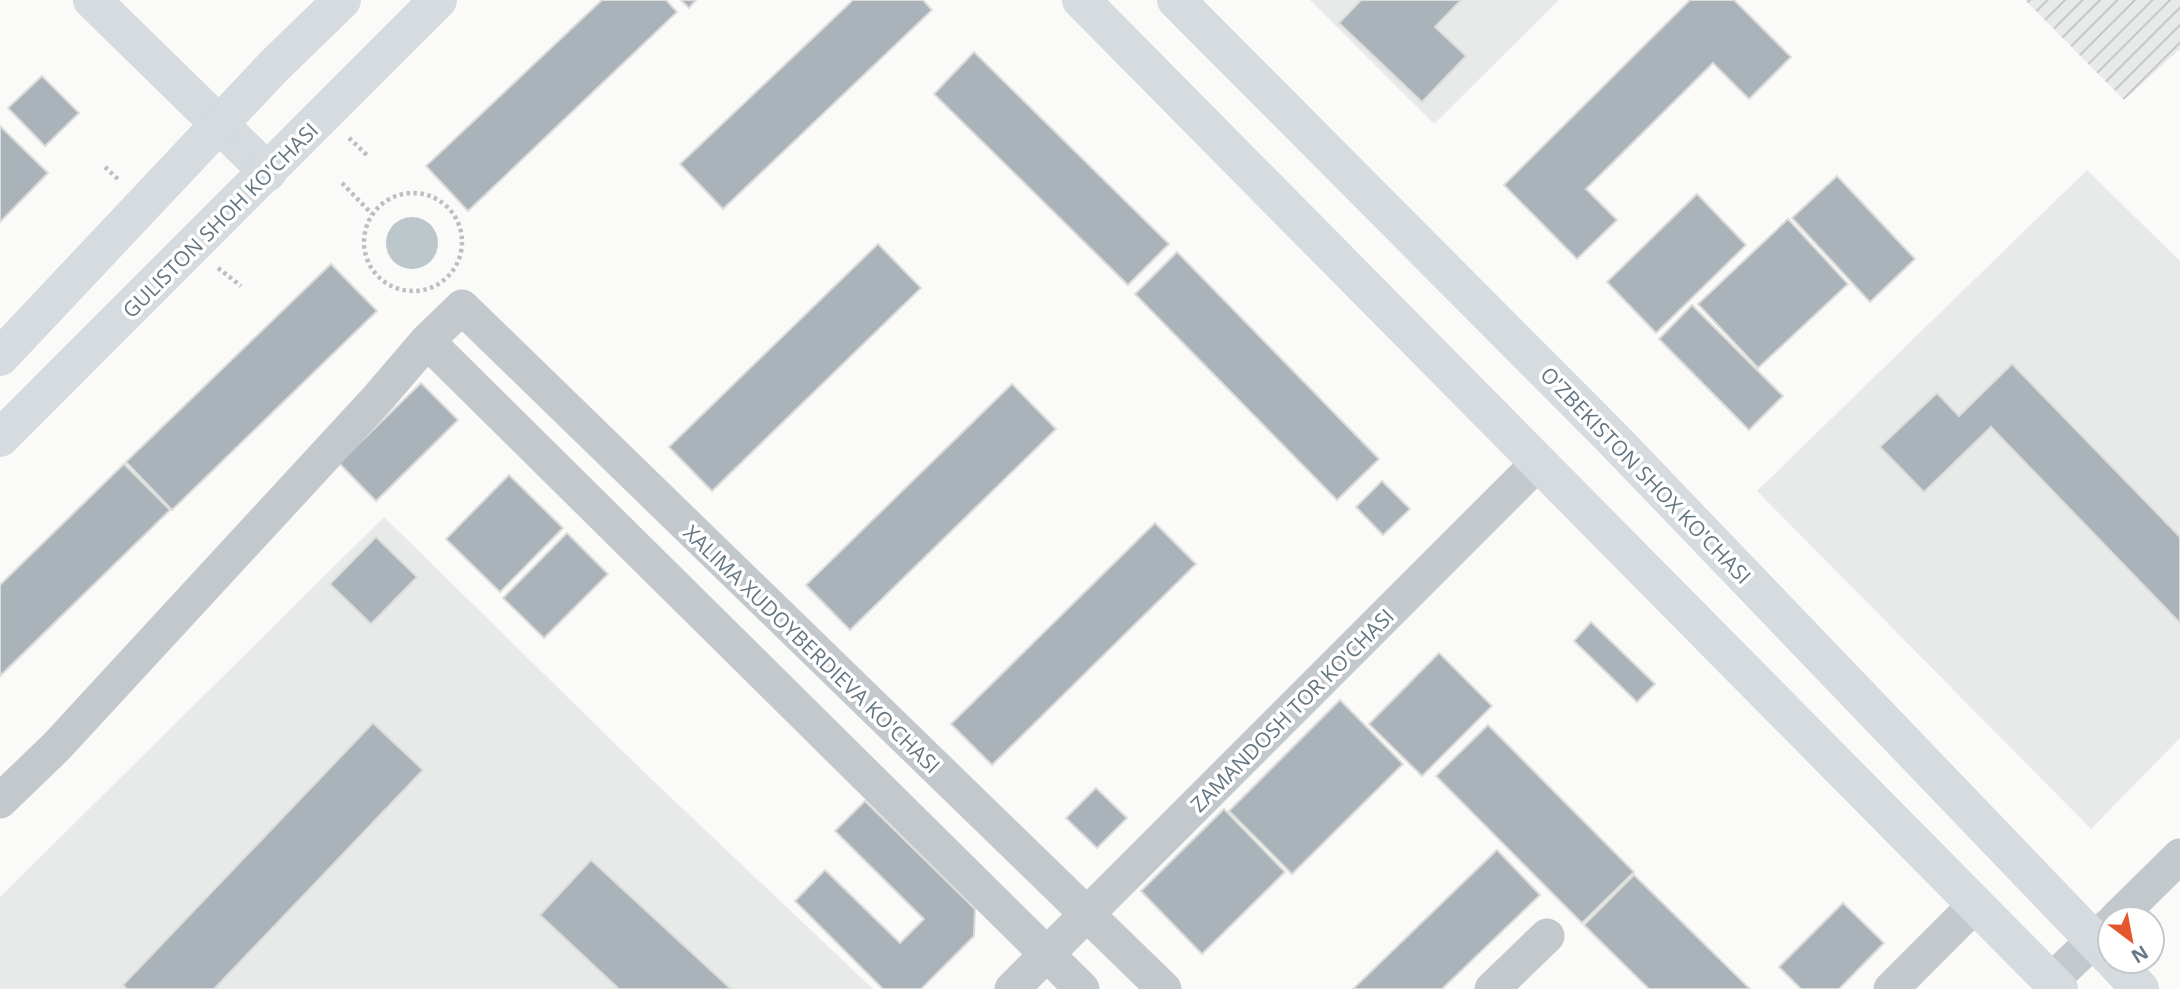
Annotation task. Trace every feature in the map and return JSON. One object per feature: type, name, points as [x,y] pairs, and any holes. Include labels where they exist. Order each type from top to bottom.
[{"type":"main road","points":[[92,0],[268,172]]},
{"type":"main road","points":[[0,356],[342,0]]},
{"type":"main road","name":"GULISTON SHOH KO'CHASI","points":[[0,438],[438,0]]},
{"type":"main road","points":[[1081,0],[1536,464],[2055,985]]},
{"type":"main road","name":"O'ZBEKISTON SHOX KO'CHASI","points":[[1176,0],[2096,928]]},
{"type":"street","name":"XALIMA XUDOYBERDIEVA KO'CHASI","points":[[427,341],[462,307],[1164,989]]},
{"type":"street","points":[[0,801],[76,725],[379,397],[427,341],[1082,989]]},
{"type":"street","name":"ZAMANDOSH TOR KO'CHASI","points":[[1012,989],[1088,916],[1536,464]]},
{"type":"street","points":[[2139,905],[2180,856]]},
{"type":"street","points":[[1891,989],[1975,905]]},
{"type":"street","points":[[1492,989],[1546,936]]},
{"type":"street","points":[[2055,985],[2096,952]]},
{"type":"path","points":[[342,183],[372,214]]},
{"type":"path","points":[[417,193],[434,197],[448,207],[460,229],[461,255],[454,270],[442,283],[426,290],[409,292],[392,287],[378,277],[368,264],[363,247],[365,230],[372,214],[384,202],[400,194],[417,193]]},
{"type":"shaded area","points":[[1310,0],[1559,0],[1434,124]]},
{"type":"shaded area","points":[[2025,0],[2180,0],[2180,49],[2124,100]]},
{"type":"shaded area","points":[[2087,170],[2180,261],[2180,738],[2091,829],[1757,491]]},
{"type":"shaded area","points":[[412,217],[422,219],[430,225],[436,233],[436,253],[430,261],[422,267],[412,269],[402,267],[394,261],[388,253],[386,243],[388,233],[394,225],[402,219]]},
{"type":"shaded area","points":[[384,517],[646,774],[873,989],[0,989],[0,897]]},
{"type":"building","points":[[602,0],[666,0],[677,12],[468,211],[426,166]]},
{"type":"building","points":[[681,0],[696,0],[689,8]]},
{"type":"building","points":[[853,0],[923,0],[932,10],[723,209],[680,164]]},
{"type":"building","points":[[1361,0],[1461,0],[1435,27],[1466,56],[1422,102],[1339,23]]},
{"type":"building","points":[[1690,0],[1734,0],[1791,57],[1749,99],[1713,63],[1586,189],[1617,220],[1577,259],[1504,185]]},
{"type":"building","points":[[974,52],[1169,244],[1128,285],[934,94]]},
{"type":"building","points":[[42,76],[79,113],[45,146],[8,108]]},
{"type":"building","points":[[0,126],[48,173],[0,222]]},
{"type":"building","points":[[1837,176],[1915,259],[1870,302],[1792,218]]},
{"type":"building","points":[[1697,194],[1746,245],[1656,333],[1607,282]]},
{"type":"building","points":[[1788,219],[1848,284],[1758,368],[1698,304]]},
{"type":"building","points":[[878,244],[921,288],[712,491],[669,447]]},
{"type":"building","points":[[1177,252],[1379,459],[1337,500],[1135,294]]},
{"type":"building","points":[[331,264],[377,311],[172,510],[126,462]]},
{"type":"building","points":[[1692,305],[1783,396],[1749,430],[1659,339]]},
{"type":"building","points":[[2012,364],[2180,537],[2180,623],[1991,427],[1924,492],[1880,447],[1937,393],[1959,416]]},
{"type":"building","points":[[421,383],[458,420],[376,501],[339,463]]},
{"type":"building","points":[[1012,384],[1056,429],[850,630],[806,585]]},
{"type":"building","points":[[124,464],[170,510],[0,676],[0,585]]},
{"type":"building","points":[[509,475],[563,528],[500,592],[446,539]]},
{"type":"building","points":[[1382,481],[1410,509],[1383,535],[1356,507]]},
{"type":"building","points":[[1155,523],[1196,564],[992,765],[951,724]]},
{"type":"building","points":[[567,533],[608,574],[544,638],[503,598]]},
{"type":"building","points":[[376,537],[417,577],[371,624],[330,584]]},
{"type":"building","points":[[1591,622],[1655,684],[1637,702],[1574,641]]},
{"type":"building","points":[[1439,653],[1492,706],[1422,776],[1369,724]]},
{"type":"building","points":[[1340,700],[1403,764],[1292,874],[1229,811]]},
{"type":"building","points":[[373,723],[423,770],[214,989],[127,989],[123,985]]},
{"type":"building","points":[[1488,725],[1634,872],[1582,923],[1436,776]]},
{"type":"building","points":[[1096,788],[1127,818],[1097,848],[1066,818]]},
{"type":"building","points":[[865,801],[975,909],[974,936],[921,989],[883,989],[795,901],[825,870],[900,943],[924,919],[835,831]]},
{"type":"building","points":[[1224,809],[1285,872],[1202,954],[1141,891]]},
{"type":"building","points":[[1497,850],[1540,895],[1442,989],[1353,989]]},
{"type":"building","points":[[591,860],[731,989],[619,989],[540,915]]},
{"type":"building","points":[[1634,875],[1750,989],[1649,989],[1584,925]]},
{"type":"building","points":[[1843,903],[1884,943],[1839,989],[1801,989],[1779,967]]}]
